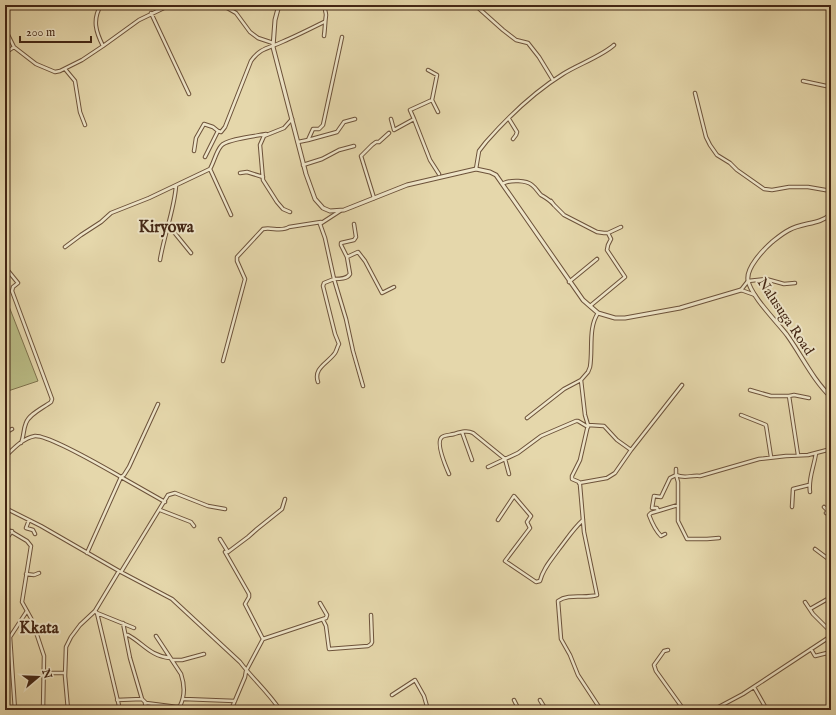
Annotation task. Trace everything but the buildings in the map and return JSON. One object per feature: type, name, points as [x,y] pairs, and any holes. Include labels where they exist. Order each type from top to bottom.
[{"type":"street","points":[[101,5],[96,15],[95,22],[99,38],[104,46]]},
{"type":"street","points":[[5,29],[14,47],[36,64],[55,72],[65,69],[82,60],[139,20],[170,5]]},
{"type":"street","points":[[222,5],[236,13],[250,32],[258,38],[273,44]]},
{"type":"street","points":[[279,5],[275,20],[273,44],[293,119],[303,165],[311,190],[319,205],[330,211],[340,210]]},
{"type":"street","points":[[324,36],[324,22],[326,15],[325,5]]},
{"type":"street","points":[[476,5],[516,40],[528,43],[539,57],[553,80]]},
{"type":"street","points":[[151,13],[189,94]]},
{"type":"street","points":[[194,151],[196,138],[204,124],[221,132],[225,127],[251,60],[257,53],[273,44],[324,22]]},
{"type":"street","points":[[308,140],[313,129],[319,128],[323,125],[342,37]]},
{"type":"street","points":[[476,169],[479,151],[486,142],[534,95],[553,80],[583,62],[605,52],[614,45]]},
{"type":"street","points":[[5,53],[14,47]]},
{"type":"street","points":[[65,69],[72,76],[77,85],[80,112],[85,125]]},
{"type":"street","points":[[414,119],[410,110],[432,100],[437,75],[428,70]]},
{"type":"street","points":[[803,81],[831,87]]},
{"type":"street","points":[[695,93],[706,137],[710,145],[717,155],[730,163],[737,170],[764,189],[772,190],[790,187],[831,191]]},
{"type":"street","points":[[65,247],[101,222],[111,213],[149,198],[210,169],[220,147],[223,144],[240,138],[266,134],[284,128],[293,119]]},
{"type":"street","points":[[298,142],[337,132],[344,122],[355,119]]},
{"type":"street","points":[[391,119],[394,130],[414,119],[430,160],[440,174]]},
{"type":"street","points":[[509,119],[517,132],[513,139]]},
{"type":"street","points":[[205,157],[218,131]]},
{"type":"street","points":[[374,198],[361,156],[372,145],[379,142],[389,133]]},
{"type":"street","points":[[266,134],[260,143],[263,177],[267,187],[277,202],[283,209],[290,212]]},
{"type":"street","points":[[303,165],[322,159],[339,150],[354,146]]},
{"type":"street","points":[[210,169],[231,215]]},
{"type":"street","points":[[223,361],[245,278],[237,258],[263,229],[286,229],[289,227],[321,222],[340,210],[420,182],[476,169],[496,175],[569,282],[583,300],[598,313],[615,318],[625,318],[680,308],[740,290],[748,280],[766,279],[784,284],[795,283]]},
{"type":"street","points":[[240,173],[247,172],[263,177]]},
{"type":"street","points":[[504,183],[508,181],[517,181],[531,184],[540,194],[551,201],[564,215],[581,222],[597,232],[608,233],[621,227]]},
{"type":"street","points":[[160,260],[174,204],[176,185]]},
{"type":"street","name":"Nalusuga Road","points":[[831,214],[822,220],[789,230],[771,243],[763,250],[755,261],[748,280],[756,296],[788,336],[822,388],[831,397]]},
{"type":"street","points":[[321,222],[320,225],[325,238],[334,279],[346,319],[352,351],[363,386]]},
{"type":"street","points":[[318,382],[316,377],[320,368],[334,353],[339,344],[323,286],[324,283],[349,275],[350,272],[347,257],[341,245],[342,243],[354,240],[356,237],[354,224]]},
{"type":"street","points":[[168,226],[191,253]]},
{"type":"street","points":[[590,306],[625,277],[607,250],[611,239],[608,233]]},
{"type":"street","points":[[347,257],[358,252],[365,261],[382,293],[394,287]]},
{"type":"street","points":[[569,282],[597,259]]},
{"type":"street","points":[[5,267],[18,283],[13,287],[12,291],[52,399],[51,402],[28,419],[25,424],[23,439],[20,443]]},
{"type":"street","points":[[740,290],[756,296]]},
{"type":"street","points":[[527,418],[564,389],[581,380],[588,372],[590,367],[594,319],[598,313]]},
{"type":"street","points":[[581,380],[585,415],[588,426],[580,460],[572,476],[572,479],[579,483],[611,476],[622,465],[631,450],[682,386]]},
{"type":"street","points":[[750,390],[771,396],[789,396],[794,394],[809,398]]},
{"type":"street","points":[[789,396],[798,455]]},
{"type":"street","points":[[87,553],[121,478],[129,467],[158,404]]},
{"type":"street","points":[[741,415],[766,425],[771,457]]},
{"type":"street","points":[[488,467],[518,453],[541,436],[576,421],[588,426],[604,426],[617,440],[631,450]]},
{"type":"street","points":[[5,433],[12,429]]},
{"type":"street","points":[[449,474],[440,449],[440,441],[444,436],[469,431],[504,459],[509,474]]},
{"type":"street","points":[[462,432],[472,460]]},
{"type":"street","points":[[5,457],[20,443],[31,437],[40,437],[66,448],[165,502]]},
{"type":"street","points":[[658,511],[657,508],[652,508],[654,496],[661,497],[670,478],[676,475],[684,478],[692,475],[700,476],[759,459],[808,455],[831,449]]},
{"type":"street","points":[[810,492],[809,485],[811,471],[816,453]]},
{"type":"street","points":[[676,469],[678,482],[678,521],[687,539],[706,540],[719,538]]},
{"type":"street","points":[[579,483],[583,520],[597,595],[591,597],[563,597],[558,601],[561,639],[570,655],[578,675],[601,710]]},
{"type":"street","points":[[792,507],[793,489],[809,485]]},
{"type":"street","points":[[68,710],[65,673],[68,642],[80,625],[96,612],[168,495],[175,493],[208,506],[225,509]]},
{"type":"street","points":[[498,520],[514,496],[531,516],[527,522],[530,528],[505,561],[536,582],[540,581],[541,574],[547,565],[571,532],[583,520]]},
{"type":"street","points":[[263,639],[244,604],[249,597],[249,594],[225,552],[228,552],[248,537],[282,508],[285,499]]},
{"type":"street","points":[[665,534],[661,536],[651,522],[649,515],[651,513],[678,505]]},
{"type":"street","points":[[824,507],[828,512],[826,514],[831,516]]},
{"type":"street","points":[[5,508],[120,572],[174,600],[240,662],[280,710]]},
{"type":"street","points":[[160,510],[191,522],[194,526]]},
{"type":"street","points":[[29,520],[26,528],[33,530],[35,534]]},
{"type":"street","points":[[5,528],[12,531],[30,544],[22,602],[32,620],[44,656],[43,710]]},
{"type":"street","points":[[5,542],[12,531]]},
{"type":"street","points":[[220,539],[228,552]]},
{"type":"street","points":[[815,549],[831,561]]},
{"type":"street","points":[[26,574],[34,575],[39,573]]},
{"type":"street","points":[[810,609],[831,597]]},
{"type":"street","points":[[805,602],[813,614],[831,632]]},
{"type":"street","points":[[231,710],[246,671],[263,639],[305,624],[323,620],[327,616],[320,603]]},
{"type":"street","points":[[5,639],[10,637],[27,610]]},
{"type":"street","points":[[96,612],[134,628]]},
{"type":"street","points":[[96,612],[120,710]]},
{"type":"street","points":[[323,620],[326,626],[329,649],[368,646],[372,642],[371,615]]},
{"type":"street","points":[[123,623],[130,658],[142,699],[145,702],[180,708],[184,699],[183,680],[178,669],[156,636]]},
{"type":"street","points":[[126,635],[134,638],[148,651],[161,657],[182,660],[204,654]]},
{"type":"street","points":[[713,710],[743,694],[831,636]]},
{"type":"street","points":[[10,637],[15,710]]},
{"type":"street","points":[[811,649],[815,656],[831,652]]},
{"type":"street","points":[[668,650],[664,651],[654,664],[656,671],[684,710]]},
{"type":"street","points":[[44,673],[65,673]]},
{"type":"street","points":[[392,695],[416,680],[424,696],[428,710]]},
{"type":"street","points":[[754,687],[766,710]]},
{"type":"street","points":[[117,700],[142,699]]},
{"type":"street","points":[[184,699],[235,701]]},
{"type":"street","points":[[514,700],[519,710]]},
{"type":"street","points":[[540,700],[546,710]]},
{"type":"street","points":[[145,702],[146,710]]},
{"type":"street","points":[[722,705],[723,710]]},
{"type":"green space","points":[[5,296],[38,381],[5,392]]},
{"type":"district","name":"Kiryowa","points":[[166,226]]},
{"type":"district","name":"Kkata","points":[[39,627]]}]
